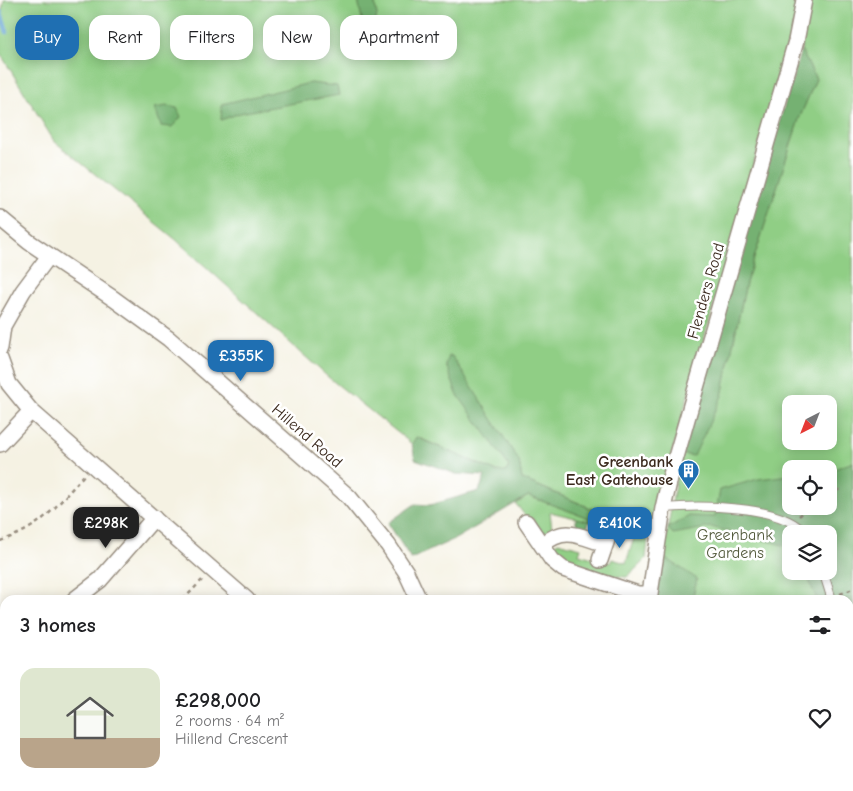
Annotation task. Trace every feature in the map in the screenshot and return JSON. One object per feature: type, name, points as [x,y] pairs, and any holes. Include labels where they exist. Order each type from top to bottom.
[{"type":"street","name":"Flenders Road","points":[[649,595],[663,508],[796,41],[804,0]]},
{"type":"street","name":"Hillend Road","points":[[0,218],[49,256],[114,299],[169,339],[349,497],[388,545],[406,572],[417,595]]},
{"type":"street","points":[[0,348],[3,326],[23,291],[49,256]]},
{"type":"street","points":[[0,359],[9,384],[31,411],[241,595]]},
{"type":"street","points":[[0,444],[31,411]]},
{"type":"street","points":[[80,595],[100,580],[154,518]]},
{"type":"street","name":"Flenders Road","points":[[526,522],[552,560],[572,574],[642,595]]},
{"type":"street","points":[[600,560],[611,528]]},
{"type":"street","points":[[542,545],[559,534],[569,534],[605,544]]},
{"type":"lane","points":[[663,508],[688,506],[752,510],[792,522],[795,525]]},
{"type":"lane","points":[[826,580],[830,595]]},
{"type":"path","points":[[0,541],[22,534],[41,522],[94,465]]},
{"type":"path","points":[[792,522],[800,515]]},
{"type":"path","points":[[188,595],[211,569]]},
{"type":"green space","points":[[4,0],[358,0],[361,15],[340,15],[340,60],[457,60],[457,15],[377,15],[374,0],[797,0],[796,14],[650,530],[617,519],[522,479],[519,461],[492,422],[493,442],[509,466],[506,472],[495,471],[417,437],[412,444],[328,377],[175,239],[54,141],[0,53],[0,22]]},
{"type":"green space","points":[[358,0],[374,0],[377,15],[361,15]]},
{"type":"green space","name":"Greenbank Gardens","points":[[811,0],[853,0],[853,595],[657,595],[680,454],[722,396],[746,283],[799,119],[816,79],[801,50]]},
{"type":"green space","points":[[801,50],[816,79],[799,119],[746,283],[722,396],[694,456],[680,454]]},
{"type":"green space","points":[[310,83],[337,86],[339,95],[240,113],[221,120],[222,104]]},
{"type":"green space","points":[[167,106],[177,108],[181,117],[172,127],[161,126],[155,108]]},
{"type":"green space","points":[[449,356],[452,356],[519,461],[522,479],[616,519],[650,530],[648,539],[610,526],[602,527],[589,522],[585,534],[576,523],[576,518],[588,521],[589,518],[528,496],[457,538],[411,559],[388,523],[415,504],[430,505],[479,491],[485,476],[456,474],[415,459],[412,444],[416,437],[495,471],[506,472],[509,466],[457,394],[446,365]]},
{"type":"green space","points":[[853,462],[853,595],[815,595],[809,580],[837,580],[837,525],[782,525],[782,545],[711,527],[673,534],[668,528],[689,516],[715,517],[720,490],[758,479],[782,476],[782,515],[837,515],[837,468]]},
{"type":"green space","points":[[528,496],[589,518],[588,521],[550,512],[552,529],[543,533],[533,519],[527,518],[516,504]]},
{"type":"green space","points":[[635,535],[648,540],[646,559],[627,577],[608,575],[589,569],[554,550],[554,545],[558,542],[581,548],[579,554],[610,563],[612,559],[626,563]]},
{"type":"green space","points":[[663,556],[697,579],[693,595],[657,595]]},
{"type":"waterway","points":[[0,11],[7,32]]},
{"type":"place","name":"Greenbank East Gatehouse","points":[[689,490]]}]
